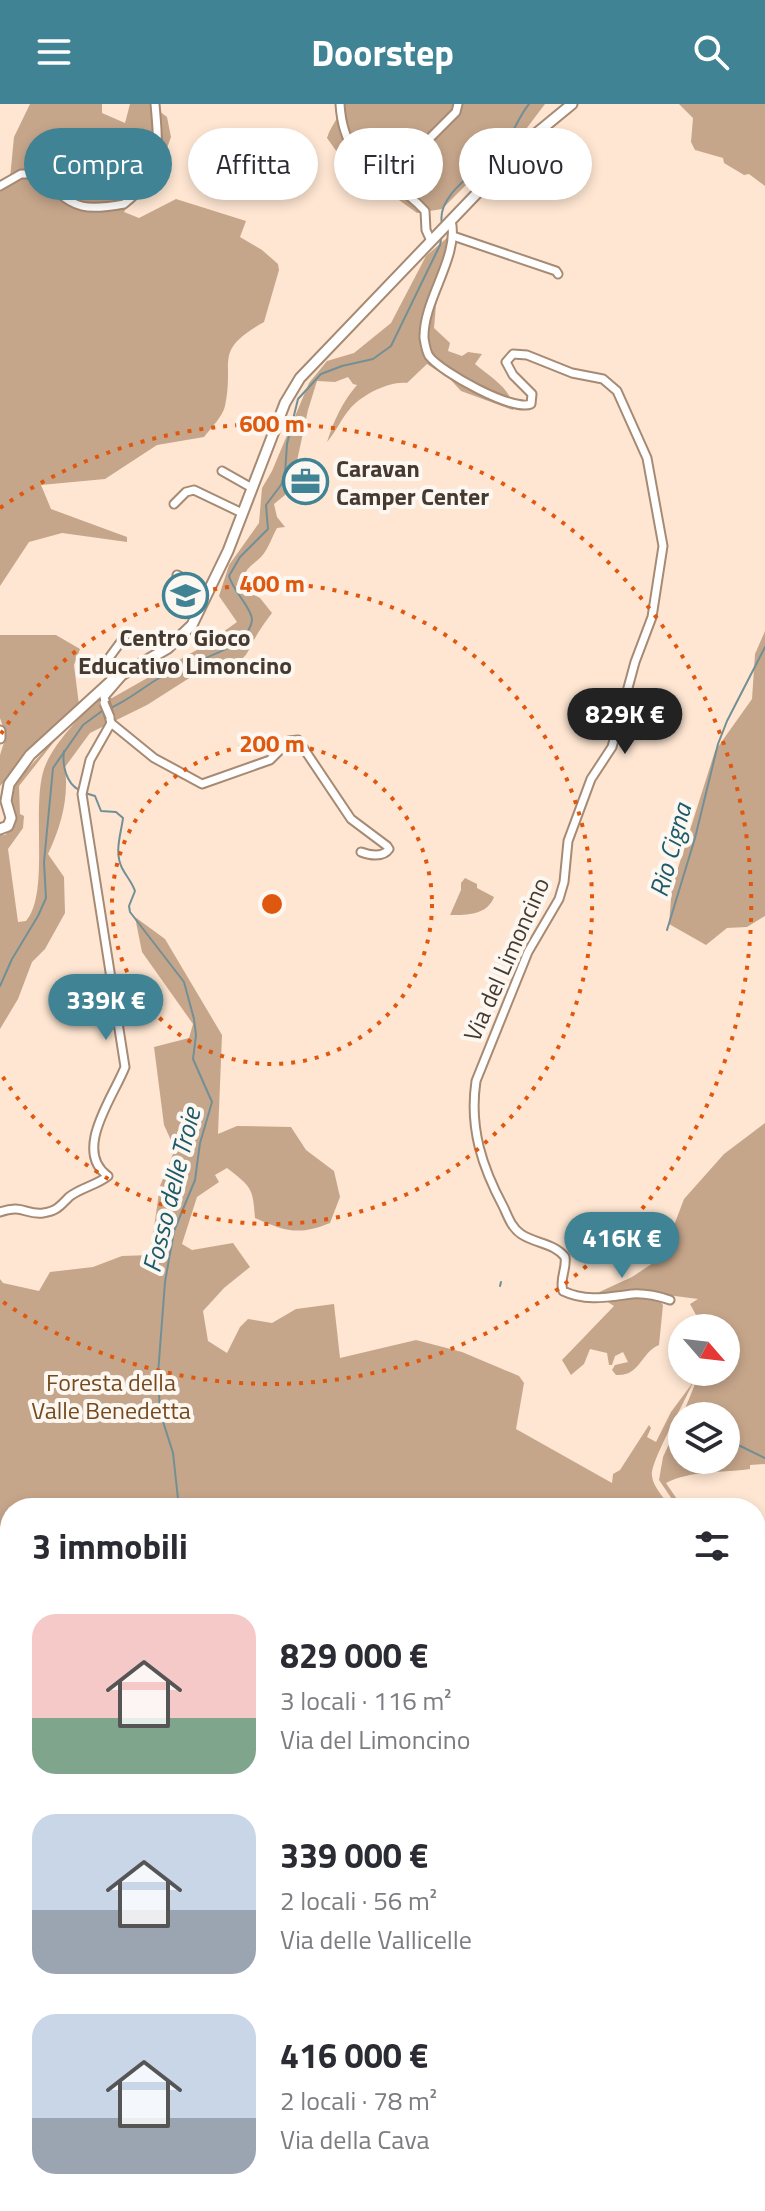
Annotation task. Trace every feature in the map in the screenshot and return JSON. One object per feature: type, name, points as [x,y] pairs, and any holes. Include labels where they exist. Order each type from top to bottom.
[{"type":"main road","points":[[0,829],[10,822],[7,792],[14,775],[30,755],[105,686],[178,641],[192,625],[292,390],[527,141],[572,104]]},
{"type":"main road","points":[[0,731],[0,738]]},
{"type":"street","points":[[0,186],[21,174],[30,174],[57,194],[87,209],[124,204],[154,171],[159,142],[155,104]]},
{"type":"street","points":[[340,104],[344,128]]},
{"type":"street","points":[[441,128],[456,112],[458,104]]},
{"type":"street","points":[[413,200],[425,211],[426,230],[434,237]]},
{"type":"street","name":"Via del Limoncino","points":[[449,222],[453,236],[426,317],[425,347],[430,357],[469,387],[522,406],[533,400],[532,394],[508,368],[506,362],[513,354],[527,355],[572,373],[608,382],[617,391],[647,458],[663,546],[652,617],[635,662],[616,738],[591,779],[582,801],[568,841],[559,899],[528,952],[474,1089],[476,1142],[490,1183],[517,1230],[553,1247],[565,1257],[563,1291],[574,1296],[597,1298],[633,1294],[670,1300]]},
{"type":"street","points":[[453,236],[500,250],[558,274]]},
{"type":"street","points":[[222,471],[252,488]]},
{"type":"street","points":[[174,504],[186,492],[194,490],[242,513]]},
{"type":"street","points":[[177,575],[209,591]]},
{"type":"street","points":[[128,632],[106,662],[108,666],[123,667],[125,672],[121,680],[105,694],[104,703],[111,720],[154,758],[202,784],[270,760],[289,741],[298,740],[351,819],[389,849],[384,854],[361,852]]},
{"type":"street","points":[[0,1212],[16,1207],[39,1213],[59,1209],[70,1197],[108,1176],[101,1171],[95,1155],[96,1127],[125,1067],[82,794],[94,750],[111,720]]},
{"type":"shaded area","name":"Centro Gioco Educativo Limoncino","points":[[176,579],[204,593],[195,611],[167,596]]},
{"type":"green space","points":[[30,104],[102,104],[102,113],[125,123],[130,104],[150,104],[167,117],[169,128],[24,128],[24,200],[131,200],[124,212],[139,218],[176,199],[246,221],[240,237],[262,250],[278,264],[279,270],[264,322],[231,349],[224,410],[204,437],[157,445],[105,479],[41,485],[51,509],[127,537],[127,542],[62,533],[29,542],[0,586],[0,191],[10,178],[14,137]]},
{"type":"green space","points":[[343,104],[545,104],[527,128],[459,128],[459,192],[442,209],[417,213],[399,200],[443,200],[443,128],[334,128],[334,148],[327,138]]},
{"type":"green space","points":[[679,104],[765,104],[765,186],[749,174],[744,175],[724,163],[723,158],[695,150],[691,142],[693,118]]},
{"type":"green space","points":[[449,236],[439,273],[441,288],[434,328],[450,343],[448,351],[462,356],[468,352],[482,354],[475,364],[505,390],[513,410],[461,391],[450,379],[427,364],[407,383],[376,390],[354,404],[327,442],[339,411],[357,385],[348,377],[335,382],[317,381],[292,484],[274,504],[277,517],[285,527],[277,528],[266,551],[244,577],[243,589],[260,598],[272,613],[247,654],[240,660],[230,663],[216,661],[147,705],[90,733],[65,767],[63,812],[48,854],[64,877],[65,913],[45,949],[32,962],[18,999],[0,1029],[0,834],[5,835],[16,823],[10,795],[15,783],[68,724],[19,786],[23,828],[8,849],[18,922],[26,921],[37,891],[40,786],[54,749],[101,695],[112,698],[202,647],[237,622],[219,596],[229,565],[259,523],[262,488],[309,383],[327,361],[354,353],[391,323],[426,256]]},
{"type":"green space","points":[[765,631],[765,916],[747,927],[727,928],[706,945],[669,924],[672,887],[715,751],[752,699],[755,654]]},
{"type":"green space","points":[[0,635],[56,635],[80,649],[74,665],[79,705],[0,786],[0,755],[6,736],[0,718]]},
{"type":"green space","points":[[465,878],[494,897],[482,911],[450,915],[461,883]]},
{"type":"green space","name":"Foresta della Valle Benedetta","points":[[135,917],[165,939],[222,1035],[218,1134],[237,1126],[291,1127],[306,1150],[334,1171],[340,1197],[330,1223],[309,1230],[292,1230],[255,1218],[249,1188],[227,1168],[215,1175],[219,1182],[197,1197],[182,1244],[192,1250],[233,1243],[250,1267],[224,1288],[203,1311],[208,1341],[227,1353],[240,1327],[248,1319],[272,1323],[296,1309],[334,1304],[340,1358],[416,1340],[462,1352],[519,1376],[524,1383],[516,1429],[612,1483],[613,1474],[620,1470],[649,1425],[651,1428],[647,1437],[656,1442],[668,1418],[668,1434],[652,1476],[664,1498],[0,1498],[0,1279],[3,1283],[39,1291],[50,1272],[93,1267],[122,1256],[150,1255],[160,1186],[175,1149],[164,1125],[154,1047],[189,1038],[193,1024],[142,952]]},
{"type":"green space","points":[[765,1123],[765,1464],[750,1465],[750,1469],[740,1470],[740,1402],[688,1402],[694,1386],[740,1386],[740,1314],[695,1314],[690,1304],[698,1299],[652,1293],[663,1305],[659,1345],[630,1372],[616,1375],[612,1370],[615,1365],[628,1362],[623,1352],[615,1356],[612,1365],[609,1365],[607,1353],[590,1349],[584,1364],[571,1375],[562,1360],[614,1306],[595,1294],[632,1277],[662,1257],[684,1199],[724,1154]]},
{"type":"green space","name":"Foresta della Valle Benedetta","points":[[690,1386],[684,1402],[678,1402]]},
{"type":"green space","points":[[668,1446],[668,1474],[700,1474],[666,1483],[676,1498],[671,1498],[659,1480]]},
{"type":"waterway","points":[[442,224],[442,212],[447,201],[506,142],[529,104]]},
{"type":"waterway","points":[[108,709],[161,677],[226,649],[246,633],[252,622],[251,614],[229,576],[240,557],[268,529],[266,505],[285,474],[287,444],[298,399],[321,374],[373,359],[391,346],[440,245],[442,234]]},
{"type":"waterway","name":"Rio Cigna","points":[[667,930],[695,838],[718,744],[765,647]]},
{"type":"waterway","points":[[0,986],[46,898],[44,862],[53,768],[83,725],[102,711]]},
{"type":"waterway","name":"Fosso delle Troie","points":[[64,751],[66,773],[79,790]]},
{"type":"waterway","name":"Fosso delle Troie","points":[[85,793],[95,796],[101,811],[116,812],[123,818],[118,856],[135,891],[130,912],[184,982],[196,1035],[193,1059],[212,1102],[200,1143],[195,1180],[174,1231],[165,1282],[158,1374],[160,1412],[173,1453],[178,1498]]},
{"type":"waterway","name":"Rio Cigna","points":[[500,1286],[501,1282]]},
{"type":"waterway","points":[[740,1446],[765,1458]]},
{"type":"place","name":"Caravan Camper Center","points":[[305,482]]},
{"type":"place","name":"Centro Gioco Educativo Limoncino","points":[[185,595]]}]
